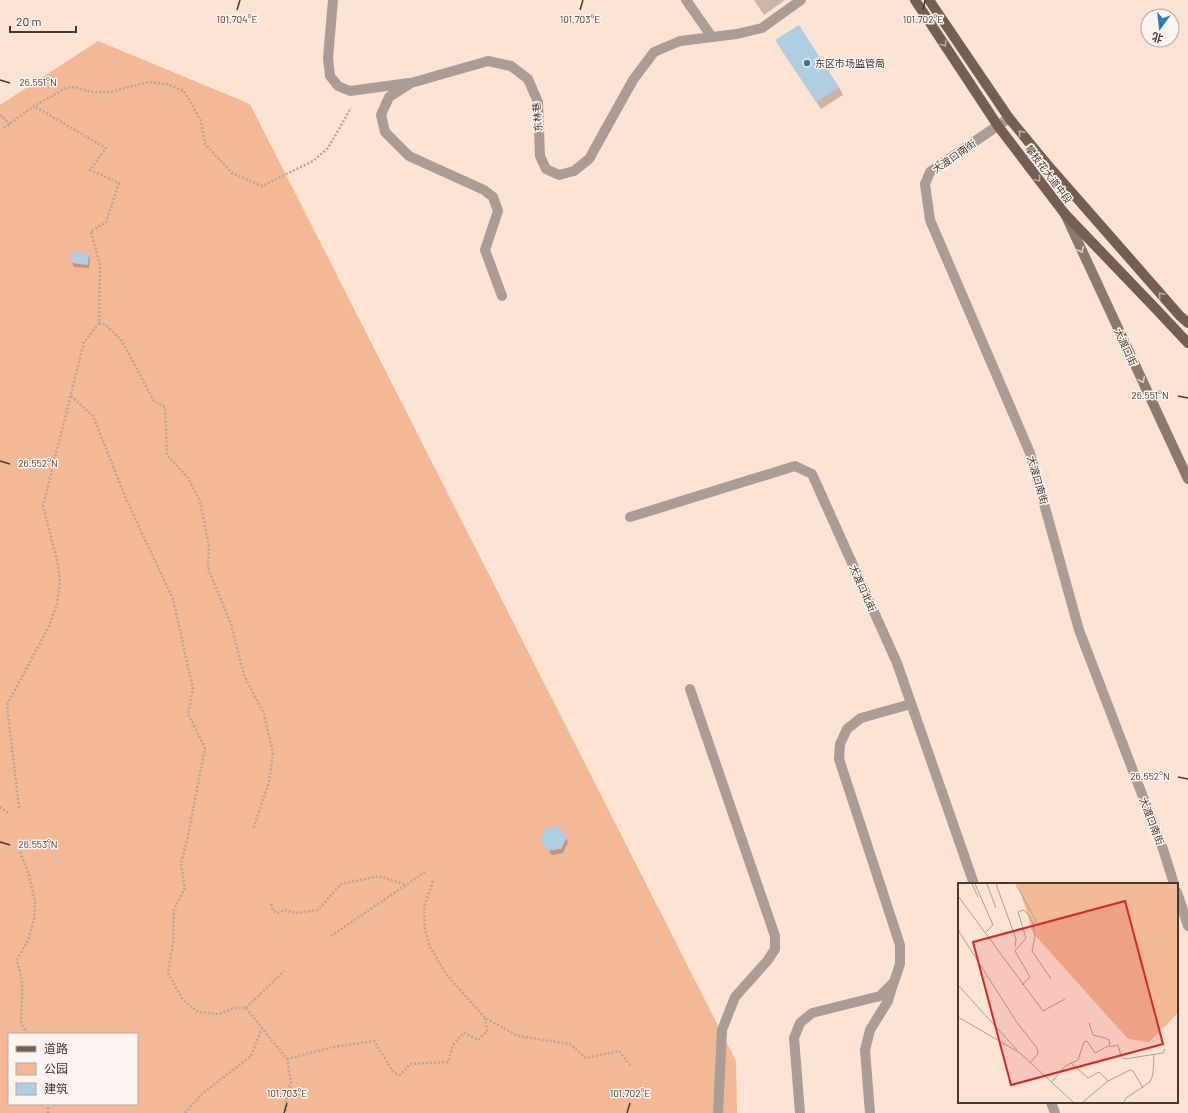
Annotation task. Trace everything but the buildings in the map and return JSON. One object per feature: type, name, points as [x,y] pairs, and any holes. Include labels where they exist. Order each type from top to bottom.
[{"type":"main road","name":"攀枝花大道中段","points":[[914,0],[998,126],[1065,214],[1188,343]]},
{"type":"main road","name":"攀枝花大道中段","points":[[929,0],[1010,118],[1046,163],[1180,316],[1188,323]]},
{"type":"street","points":[[333,0],[328,58],[330,76],[338,86],[350,92],[411,83]]},
{"type":"street","points":[[686,0],[712,37]]},
{"type":"street","name":"东林巷","points":[[502,296],[486,250],[498,211],[493,197],[484,190],[409,156],[385,132],[380,115],[389,98],[411,83],[488,61],[511,66],[528,79],[538,102],[540,156],[546,169],[559,175],[574,172],[589,159],[633,80],[654,52],[680,41],[737,34],[762,28],[801,0]]},
{"type":"street","name":"大渡口南街","points":[[1010,118],[930,172],[925,184],[930,220],[1030,453],[1079,630],[1163,850],[1174,883]]},
{"type":"street","name":"大渡口街","points":[[1065,214],[1188,479]]},
{"type":"street","name":"大渡口北街","points":[[630,518],[795,466],[812,474],[897,663],[974,883]]},
{"type":"street","points":[[690,689],[775,936],[775,949],[768,960],[735,996],[722,1030],[718,1113]]},
{"type":"street","points":[[870,1113],[865,1050],[870,1030],[888,1001],[900,964],[900,945],[839,759],[840,744],[847,729],[861,718],[911,704]]},
{"type":"street","points":[[1178,895],[1188,926]]},
{"type":"street","points":[[800,1113],[794,1038],[800,1023],[812,1013],[880,996],[894,982]]},
{"type":"street","points":[[1051,1103],[1055,1113]]},
{"type":"path","points":[[4,128],[34,106],[66,88],[74,87],[92,92],[109,92],[149,82],[166,84],[184,90],[201,121],[205,144],[232,173],[262,186],[313,161],[328,148],[362,90]]},
{"type":"path","points":[[19,808],[7,705],[49,626],[57,604],[60,581],[57,560],[42,506],[84,342],[99,323],[100,265],[91,230],[106,222],[119,183],[90,170],[106,148],[34,106]]},
{"type":"path","points":[[0,115],[10,124]]},
{"type":"path","points":[[99,323],[106,325],[122,341],[154,401],[164,406],[167,455],[188,478],[200,501],[209,546],[208,568],[231,624],[244,675],[264,714],[273,753],[268,782],[253,829]]},
{"type":"path","points":[[71,396],[93,416],[126,499],[173,598],[193,689],[188,714],[205,748],[181,864],[185,888],[174,910],[173,944],[168,973],[183,1000],[198,1012],[219,1014],[234,1008],[246,1008],[284,971]]},
{"type":"path","points":[[0,807],[8,813]]},
{"type":"path","points":[[20,852],[29,875],[36,902],[34,920],[28,940],[17,960],[22,981],[21,1023],[26,1033]]},
{"type":"path","points":[[331,936],[425,872]]},
{"type":"path","points":[[271,904],[273,911],[278,912],[285,910],[296,913],[318,910],[341,884],[379,876],[406,885]]},
{"type":"path","points":[[433,881],[424,907],[424,930],[430,947],[446,974],[485,1018],[518,1036],[570,1044],[586,1058],[619,1051],[630,1065]]},
{"type":"path","points":[[246,1008],[287,1059],[291,1082],[286,1102],[286,1113]]},
{"type":"path","points":[[287,1059],[333,1047],[374,1041],[394,1074],[400,1075],[410,1064],[448,1062],[453,1045],[464,1033],[478,1040],[487,1031],[485,1018]]},
{"type":"path","points":[[185,1113],[202,1094],[251,1056],[262,1028]]},
{"type":"green space","points":[[98,41],[250,104],[736,1061],[737,1113],[0,1113],[0,105]]},
{"type":"place","name":"东区市场监管局","points":[[807,63]]}]
